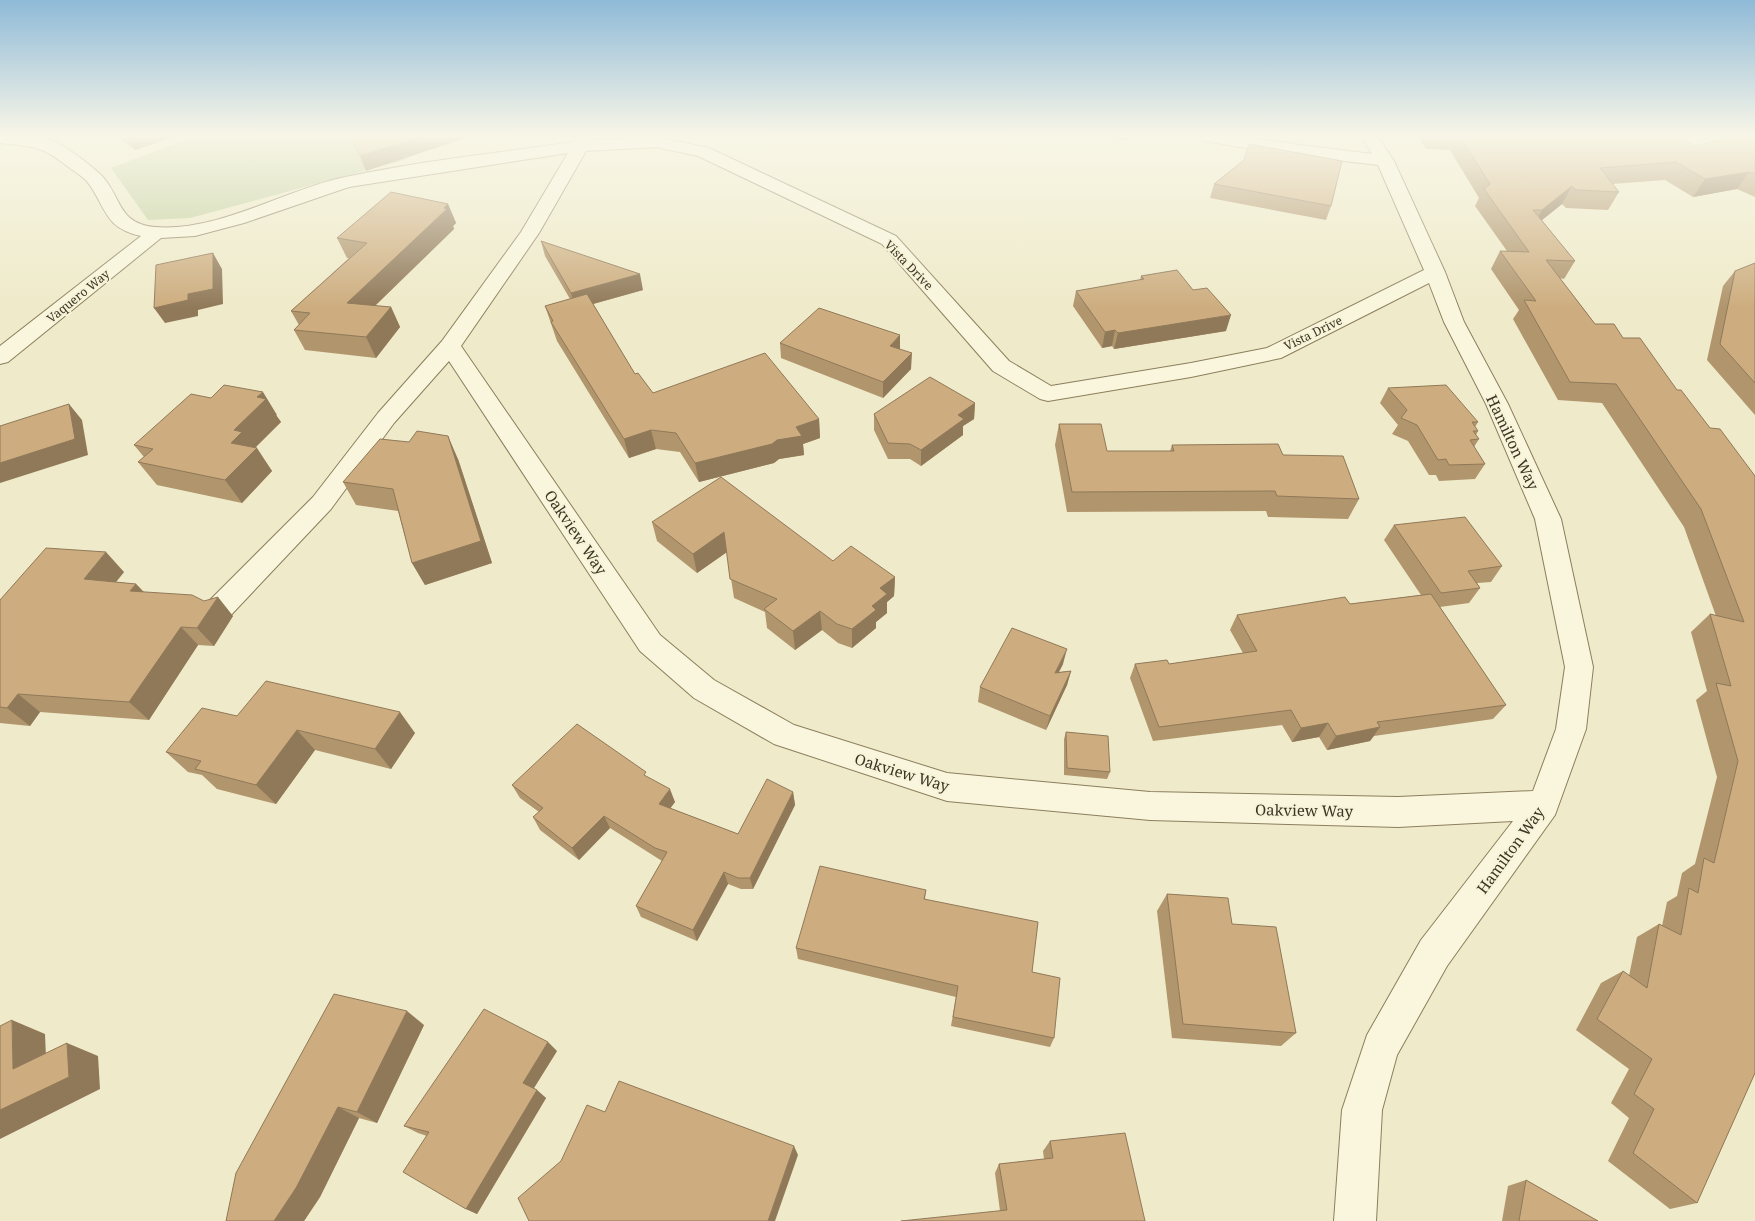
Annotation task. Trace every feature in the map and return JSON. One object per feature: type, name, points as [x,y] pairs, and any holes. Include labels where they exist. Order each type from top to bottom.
[{"type":"street","name":"Vista Drive","points":[[104,194],[118,219],[131,228],[156,233],[196,230],[237,219],[311,194]]},
{"type":"street","points":[[221,607],[322,503],[386,418],[450,346],[530,233],[552,194]]},
{"type":"street","name":"Vista Drive","points":[[792,194],[889,240],[1001,366],[1048,394],[1185,371],[1273,353],[1435,272]]},
{"type":"street","points":[[1400,194],[1435,272]]},
{"type":"street","name":"Vaquero Way","points":[[0,357],[156,233]]},
{"type":"street","name":"Hamilton Way","points":[[1355,1221],[1362,1110],[1380,1048],[1434,953],[1544,805],[1571,729],[1580,667],[1548,519],[1497,404],[1454,322],[1435,272]]},
{"type":"street","name":"Oakview Way","points":[[450,346],[650,643],[704,689],[785,735],[947,787],[1140,806],[1398,812],[1544,805]]},
{"type":"green space","points":[[129,194],[279,194],[190,218],[148,220]]},
{"type":"building","points":[[389,194],[400,194],[448,204],[444,208],[447,209],[347,303],[391,307],[366,337],[294,330],[310,313],[291,311],[367,243],[337,238]]},
{"type":"building","points":[[1267,194],[1334,194],[1331,206]]},
{"type":"building","points":[[1488,194],[1562,194],[1542,210],[1533,210],[1575,261],[1546,260],[1595,324],[1614,324],[1623,338],[1640,338],[1677,390],[1681,390],[1710,428],[1720,429],[1755,476],[1755,1073],[1697,1203],[1633,1153],[1654,1109],[1634,1094],[1652,1059],[1597,1019],[1623,971],[1647,988],[1659,924],[1681,935],[1689,888],[1698,893],[1704,858],[1714,863],[1738,761],[1716,683],[1731,686],[1710,614],[1744,622],[1701,509],[1616,384],[1570,382],[1524,300],[1536,301],[1500,251],[1529,252]]},
{"type":"building","points":[[541,241],[640,274],[571,293]]},
{"type":"building","points":[[213,253],[213,289],[188,294],[188,300],[154,308],[156,265]]},
{"type":"building","points":[[1755,263],[1755,383],[1720,344],[1735,271]]},
{"type":"building","points":[[1177,270],[1193,290],[1207,288],[1231,315],[1118,333],[1115,330],[1105,332],[1076,291],[1144,279],[1141,276]]},
{"type":"building","points":[[587,294],[635,374],[638,373],[653,393],[765,353],[819,419],[796,427],[802,436],[777,440],[772,444],[695,463],[676,433],[651,430],[624,439],[551,322],[553,321],[545,306]]},
{"type":"building","points":[[819,308],[900,335],[890,346],[912,353],[883,382],[780,343]]},
{"type":"building","points":[[930,377],[975,403],[958,415],[964,419],[921,450],[910,444],[888,443],[874,414]]},
{"type":"building","points":[[224,385],[263,392],[257,397],[266,399],[234,430],[242,432],[231,443],[257,448],[225,480],[138,462],[153,449],[134,445],[191,394],[211,398]]},
{"type":"building","points":[[1446,385],[1478,422],[1472,422],[1478,431],[1473,431],[1479,439],[1470,440],[1485,464],[1449,465],[1446,459],[1438,460],[1417,425],[1401,418],[1407,410],[1388,388]]},
{"type":"building","points":[[69,404],[75,439],[0,463],[0,426]]},
{"type":"building","points":[[1059,424],[1101,424],[1107,451],[1174,451],[1172,445],[1278,444],[1283,455],[1343,456],[1359,499],[1277,496],[1275,491],[1072,492]]},
{"type":"building","points":[[417,431],[448,436],[481,541],[412,563],[393,489],[343,482],[380,439],[409,442]]},
{"type":"building","points":[[721,477],[833,561],[851,546],[895,577],[880,588],[887,594],[872,606],[876,610],[852,629],[837,624],[820,611],[793,631],[764,609],[777,599],[730,579],[724,532],[693,554],[652,522]]},
{"type":"building","points":[[1465,517],[1502,566],[1468,571],[1480,588],[1441,593],[1394,525]]},
{"type":"building","points":[[46,548],[106,552],[84,579],[136,584],[130,591],[192,595],[204,601],[218,597],[197,628],[181,627],[129,702],[18,694],[7,708],[0,707],[0,600]]},
{"type":"building","points":[[1431,594],[1506,705],[1377,722],[1380,727],[1336,736],[1328,723],[1301,728],[1291,710],[1159,727],[1135,664],[1167,660],[1169,664],[1257,651],[1237,615],[1345,597],[1350,604]]},
{"type":"building","points":[[1012,628],[1067,649],[1055,673],[1071,671],[1050,716],[980,687]]},
{"type":"building","points":[[266,681],[400,712],[375,749],[297,730],[256,785],[195,769],[201,761],[166,752],[202,708],[237,716]]},
{"type":"building","points":[[577,724],[646,772],[644,775],[670,789],[659,804],[738,834],[767,779],[793,792],[750,878],[738,878],[724,872],[693,930],[636,906],[667,852],[655,848],[604,816],[572,848],[533,817],[543,808],[512,785]]},
{"type":"building","points":[[1066,732],[1108,736],[1110,772],[1067,768]]},
{"type":"building","points":[[820,866],[926,890],[924,899],[1038,922],[1032,972],[1060,978],[1054,1038],[953,1017],[958,986],[796,948]]},
{"type":"building","points":[[1167,894],[1228,898],[1232,924],[1276,927],[1296,1033],[1183,1024]]},
{"type":"building","points":[[334,994],[407,1011],[357,1112],[338,1107],[296,1188],[274,1221],[226,1221],[236,1173]]},
{"type":"building","points":[[484,1009],[548,1042],[523,1083],[537,1090],[466,1209],[403,1172],[429,1132],[404,1126]]},
{"type":"building","points":[[12,1020],[13,1069],[67,1043],[69,1077],[0,1110],[0,1026]]},
{"type":"building","points":[[619,1081],[794,1146],[768,1221],[529,1221],[518,1198],[561,1161],[587,1105],[605,1112]]},
{"type":"building","points":[[1125,1133],[1145,1221],[901,1221],[1007,1210],[999,1164],[1053,1158],[1050,1141]]},
{"type":"building","points":[[1526,1180],[1598,1221],[1519,1221]]}]
